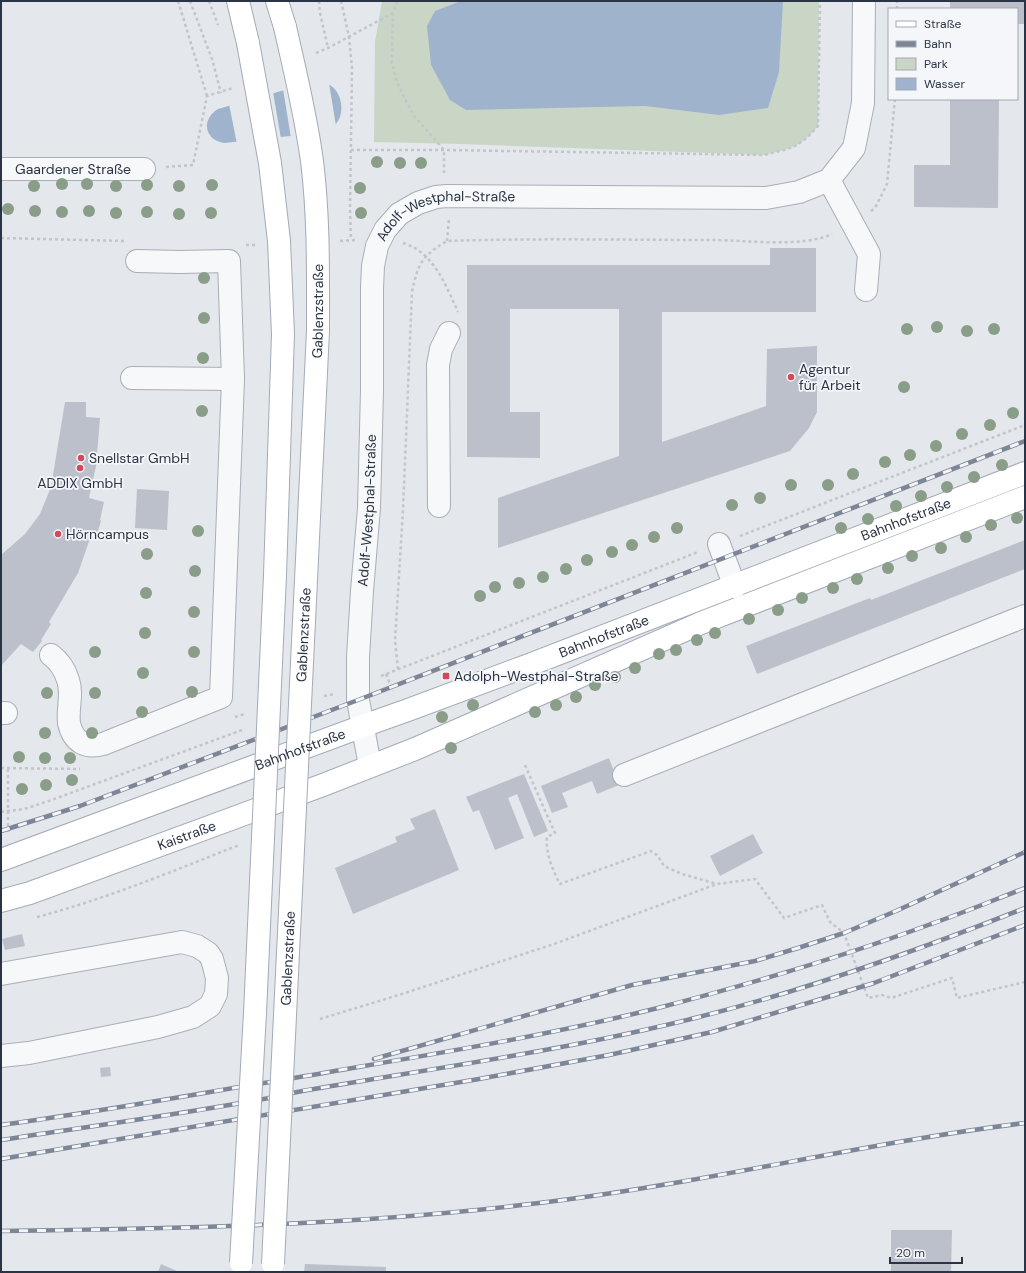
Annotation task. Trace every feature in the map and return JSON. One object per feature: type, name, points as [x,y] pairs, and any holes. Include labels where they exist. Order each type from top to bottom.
[{"type":"main road","points":[[238,1],[248,43],[270,163],[279,241],[283,334],[275,575],[242,1267]]},
{"type":"main road","name":"Gablenzstraße","points":[[273,1268],[318,331],[317,230],[312,161],[298,81],[278,1]]},
{"type":"main road","name":"Bahnhofstraße","points":[[1,860],[530,665],[1025,473]]},
{"type":"main road","name":"Bahnhofstraße","points":[[370,766],[422,746],[492,716],[596,668],[701,623],[1025,497]]},
{"type":"main road","name":"Kaistraße","points":[[1,901],[30,893],[316,788],[370,766]]},
{"type":"street","points":[[864,1],[863,103],[854,148],[829,180],[870,254],[866,290]]},
{"type":"street","name":"Gaardener Straße","points":[[1,169],[144,169]]},
{"type":"street","name":"Adolf-Westphal-Straße","points":[[370,766],[358,700],[358,657],[369,508],[372,390],[372,274],[377,246],[385,230],[399,214],[418,203],[436,197],[766,198],[799,192],[829,180]]},
{"type":"street","points":[[51,654],[61,665],[68,680],[70,694],[69,723],[80,742],[88,746],[103,744],[221,697],[233,379],[229,261],[137,261]]},
{"type":"street","points":[[439,506],[438,365],[441,349],[448,333]]},
{"type":"street","points":[[132,378],[233,379]]},
{"type":"street","points":[[719,544],[735,586]]},
{"type":"street","points":[[624,775],[1025,616]]},
{"type":"street","points":[[1,974],[182,942],[196,946],[208,953],[212,959],[217,978],[216,994],[210,1006],[194,1017],[158,1028],[29,1053],[1,1056]]},
{"type":"path","points":[[178,1],[207,96]]},
{"type":"path","points":[[190,1],[212,59],[221,93]]},
{"type":"path","points":[[319,1],[320,13],[328,48]]},
{"type":"path","points":[[341,1],[349,37],[352,68],[351,240]]},
{"type":"path","points":[[397,1],[393,13],[392,63],[397,82],[415,117],[444,150],[444,181],[449,214],[447,241]]},
{"type":"path","points":[[351,150],[764,154],[794,147],[806,139],[818,126],[820,1]]},
{"type":"path","points":[[398,669],[395,641],[403,502],[412,292],[417,270],[432,250],[447,241],[713,240],[784,242],[822,238],[853,223],[875,208],[887,184],[895,100]]},
{"type":"path","points":[[317,697],[330,695],[358,686],[398,669],[1025,425]]},
{"type":"path","points":[[1,812],[24,809],[46,802],[246,728]]},
{"type":"path","points":[[525,765],[555,834],[547,837],[546,845],[560,884],[651,851],[658,856],[664,866],[682,874],[717,884]]},
{"type":"path","points":[[8,768],[8,812]]},
{"type":"path","points":[[320,1019],[402,994],[554,944],[717,884],[755,879],[784,918],[822,905],[830,922],[844,933],[868,998],[882,995],[891,998],[952,978],[957,998],[1025,982]]},
{"type":"green space","points":[[382,1],[819,1],[818,126],[800,143],[782,151],[764,155],[374,142],[375,42]]},
{"type":"water","points":[[461,1],[783,1],[779,72],[768,108],[719,115],[645,106],[466,110],[450,100],[431,65],[427,26],[435,11]]},
{"type":"water","points":[[309,83],[325,83],[336,90],[339,96],[341,103],[340,116],[337,122],[330,129],[319,133],[224,143],[212,138],[209,134],[207,123],[209,118],[218,109]]},
{"type":"pier","points":[[317,80],[329,83],[336,126],[327,133],[291,138],[283,89]]},
{"type":"pier","points":[[273,92],[281,139],[237,144],[229,104]]},
{"type":"building","points":[[950,1],[1025,1],[1025,24],[1018,24],[1018,8],[950,8]]},
{"type":"building","points":[[950,100],[999,100],[998,208],[914,207],[914,165],[950,165]]},
{"type":"building","name":"Agentur für Arbeit","points":[[770,248],[816,248],[816,312],[662,312],[662,442],[766,406],[767,349],[817,346],[817,412],[809,428],[790,451],[498,548],[498,498],[619,456],[619,309],[510,309],[510,412],[540,412],[540,458],[467,457],[467,265],[770,265]]},
{"type":"building","name":"Hörncampus","points":[[65,402],[86,402],[86,417],[100,418],[96,466],[89,498],[104,502],[101,521],[97,534],[92,533],[78,573],[49,622],[51,624],[41,640],[42,641],[33,652],[21,644],[1,666],[1,555],[25,534],[40,514],[51,487]]},
{"type":"building","points":[[137,489],[169,491],[167,530],[135,528]]},
{"type":"building","points":[[1025,540],[1025,569],[757,674],[746,646],[870,598],[871,600]]},
{"type":"building","points":[[609,758],[619,785],[597,794],[592,781],[562,793],[568,807],[552,813],[541,786]]},
{"type":"building","points":[[524,774],[548,831],[534,837],[517,794],[508,798],[524,838],[495,850],[479,810],[473,812],[466,797]]},
{"type":"building","points":[[435,809],[459,870],[353,914],[335,868],[397,842],[395,837],[415,829],[410,819]]},
{"type":"building","points":[[753,834],[763,853],[720,876],[710,856]]},
{"type":"building","points":[[22,934],[25,946],[5,950],[2,939]]},
{"type":"building","points":[[110,1067],[111,1076],[101,1077],[100,1068]]},
{"type":"building","points":[[891,1230],[952,1230],[951,1272],[891,1272]]},
{"type":"building","points":[[161,1264],[179,1272],[158,1272]]},
{"type":"building","points":[[305,1264],[386,1267],[386,1272],[304,1272]]},
{"type":"railway","points":[[1,831],[80,806],[358,700],[1025,441]]},
{"type":"railway","points":[[374,1059],[632,985],[755,961],[798,948],[844,933],[1025,852]]},
{"type":"railway","points":[[1,1125],[111,1109],[431,1055],[613,1019],[727,989],[830,959],[943,920],[1025,888]]},
{"type":"railway","points":[[1,1140],[158,1117],[604,1039],[699,1017],[782,994],[905,954],[1025,908]]},
{"type":"railway","points":[[1,1159],[479,1079],[609,1055],[712,1032],[874,983],[1025,925]]},
{"type":"railway","points":[[1,1231],[136,1229],[338,1221],[539,1203],[661,1185],[903,1141],[1025,1123]]},
{"type":"place","name":"Agentur für Arbeit","points":[[791,377]]},
{"type":"place","name":"Snellstar GmbH","points":[[81,458]]},
{"type":"place","name":"ADDIX GmbH","points":[[80,468]]},
{"type":"place","name":"Hörncampus","points":[[58,534]]},
{"type":"place","name":"Adolph-Westphal-Straße","points":[[446,676]]}]
